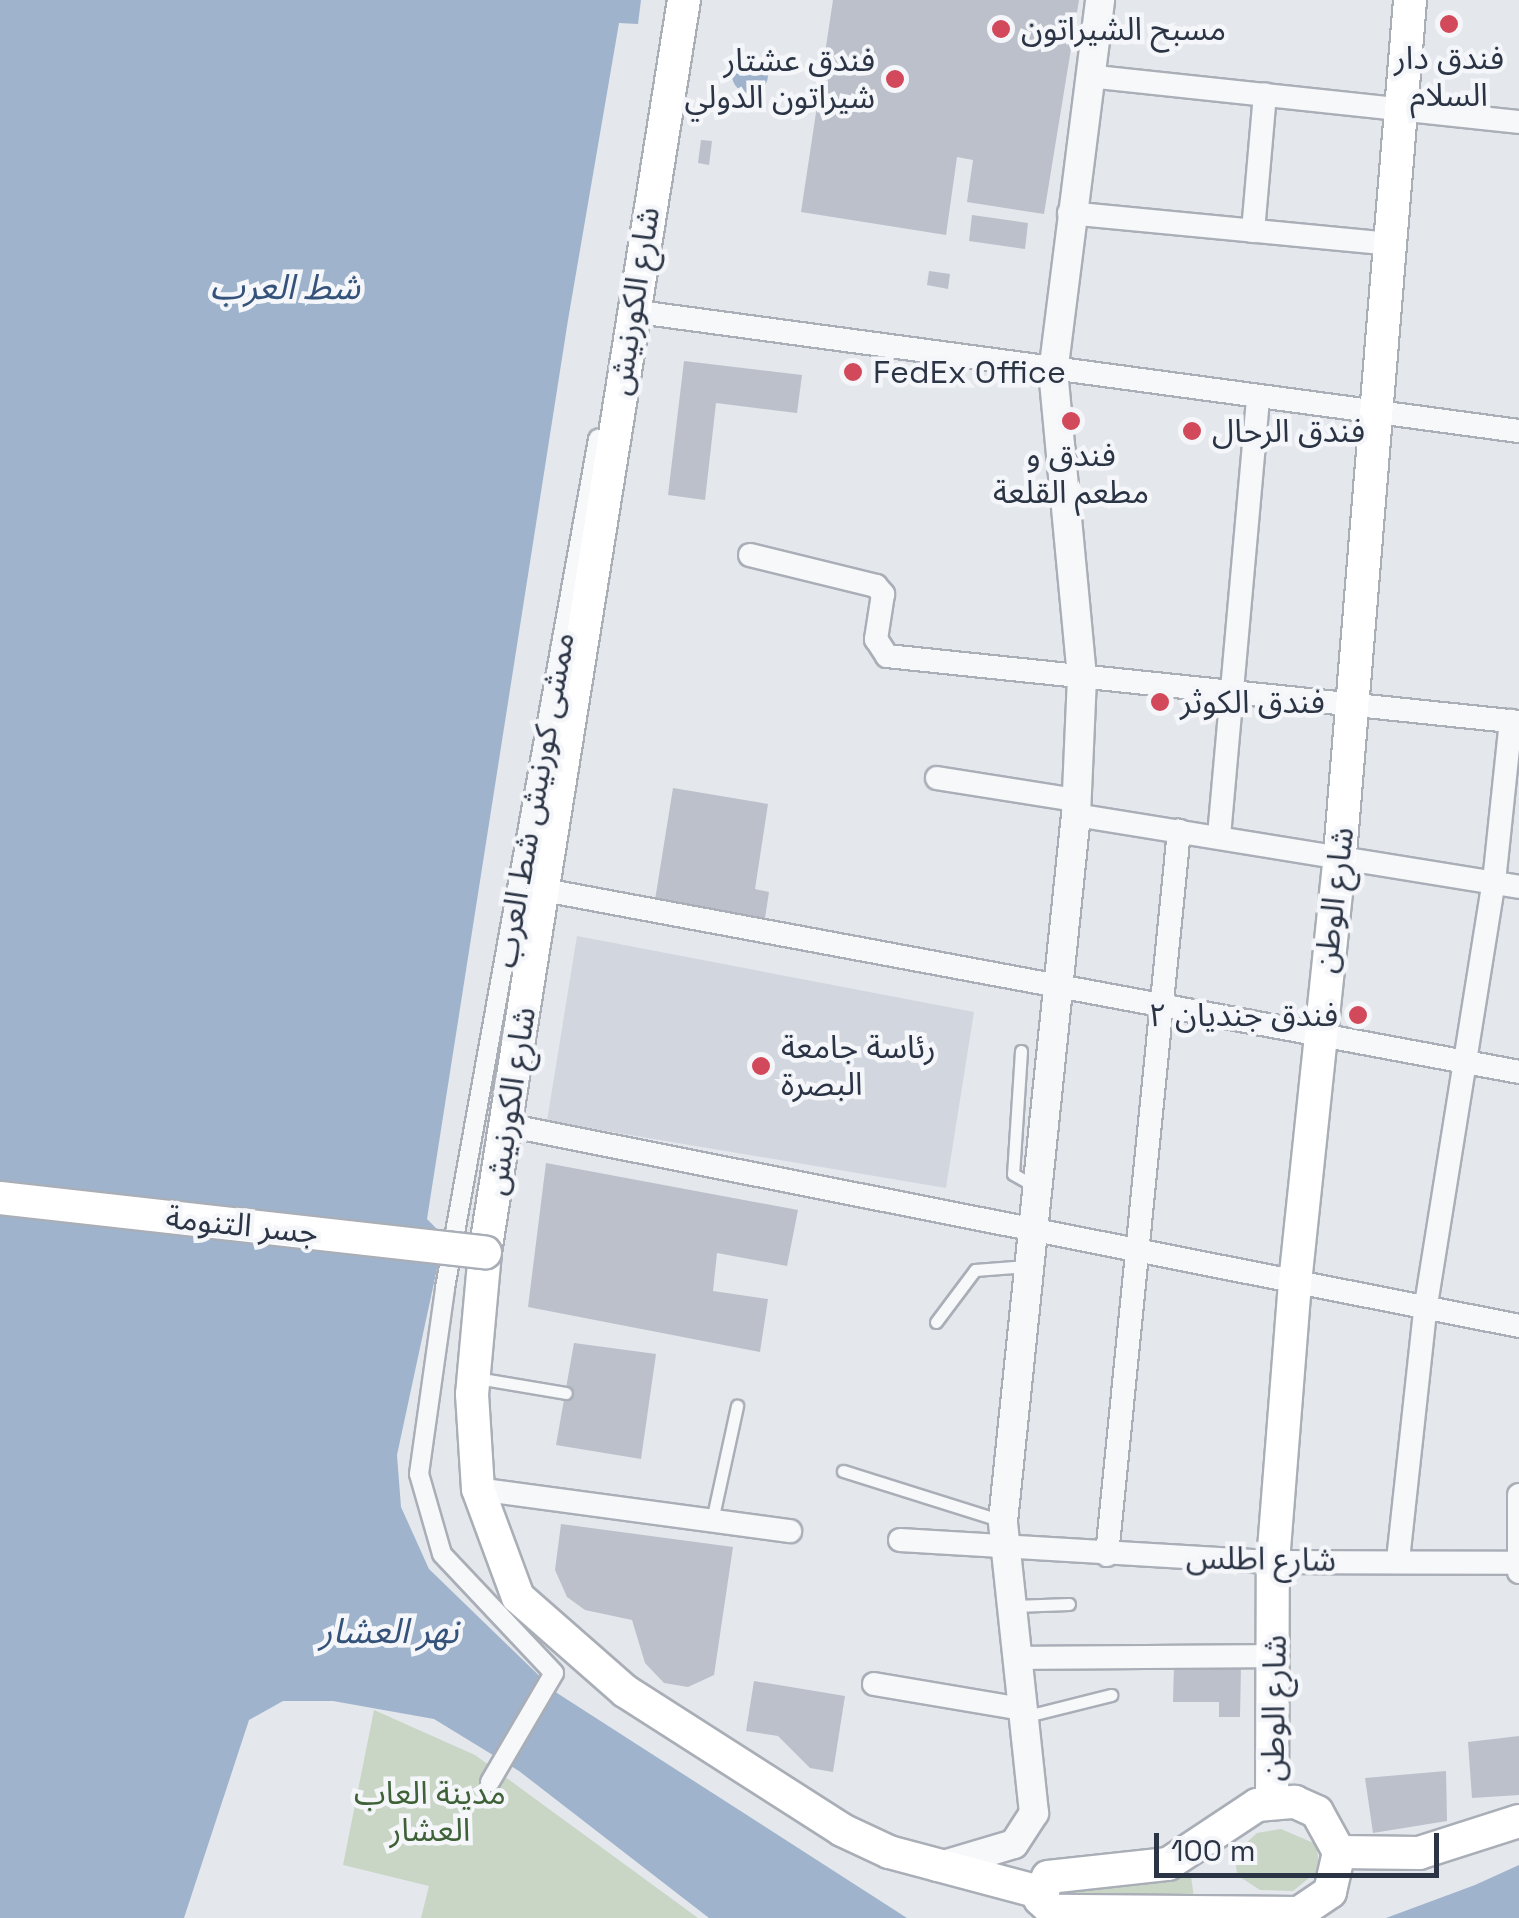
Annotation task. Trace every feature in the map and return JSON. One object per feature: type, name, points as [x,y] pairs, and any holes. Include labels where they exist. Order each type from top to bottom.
[{"type":"main road","name":"شارع الكورنيش","points":[[684,0],[485,1252],[473,1377],[478,1489],[518,1597],[587,1662],[842,1830],[937,1866],[1055,1899]]},
{"type":"main road","name":"شارع الوطن","points":[[1272,1801],[1276,1656],[1273,1562],[1294,1283],[1340,854],[1410,0]]},
{"type":"main road","name":"جسر التنومة","points":[[0,1198],[485,1252]]},
{"type":"main road","points":[[1272,1801],[1316,1812],[1339,1852],[1330,1892],[1299,1916],[1208,1914],[1055,1899],[1186,1858],[1243,1812],[1272,1801]]},
{"type":"main road","points":[[1339,1852],[1418,1853],[1519,1821]]},
{"type":"street","name":"ممشى كورنيش شط العرب","points":[[490,1782],[554,1673],[442,1554],[419,1474],[445,1288],[676,0]]},
{"type":"street","points":[[1055,1899],[1027,1833],[1034,1814],[1004,1534],[1026,1266],[1076,808],[1082,677],[1053,374],[1069,213],[1100,0]]},
{"type":"street","points":[[1088,76],[1519,122]]},
{"type":"street","points":[[1253,231],[1265,95]]},
{"type":"street","points":[[1069,213],[1390,244]]},
{"type":"street","points":[[632,311],[1053,374],[1519,431]]},
{"type":"street","points":[[1219,836],[1258,400]]},
{"type":"street","points":[[750,556],[876,586],[883,594],[876,639],[887,656],[1353,700],[1515,722],[1494,882],[1425,1311],[1398,1560]]},
{"type":"street","points":[[937,778],[1179,830],[1519,887]]},
{"type":"street","points":[[1107,1555],[1165,1005],[1179,830]]},
{"type":"street","points":[[544,890],[1056,989],[1165,1005],[1519,1072]]},
{"type":"street","points":[[506,1125],[1425,1311],[1519,1326]]},
{"type":"street","points":[[478,1489],[713,1516],[790,1531]]},
{"type":"street","points":[[1518,1556],[1519,1495]]},
{"type":"street","name":"شارع اطلس","points":[[900,1540],[1004,1534],[1107,1555],[1273,1562],[1518,1556]]},
{"type":"street","points":[[1016,1658],[1276,1656]]},
{"type":"street","points":[[874,1684],[1022,1713]]},
{"type":"street","points":[[937,1866],[1027,1833]]},
{"type":"lane","points":[[1020,1051],[1013,1174],[1035,1186]]},
{"type":"lane","points":[[936,1322],[975,1270],[1026,1266]]},
{"type":"lane","points":[[473,1377],[566,1394]]},
{"type":"lane","points":[[713,1516],[737,1406]]},
{"type":"lane","points":[[843,1472],[1004,1534]]},
{"type":"lane","points":[[1010,1606],[1069,1604]]},
{"type":"lane","points":[[1022,1713],[1111,1694]]},
{"type":"shaded area","name":"رئاسة جامعة البصرة","points":[[577,936],[974,1012],[946,1188],[547,1121]]},
{"type":"green space","name":"مدينة العاب العشار","points":[[374,1710],[475,1755],[698,1918],[421,1918],[429,1886],[343,1865]]},
{"type":"green space","points":[[1281,1829],[1316,1844],[1320,1869],[1293,1891],[1260,1890],[1237,1875],[1235,1853],[1257,1833]]},
{"type":"green space","points":[[1191,1876],[1194,1898],[1068,1898],[1068,1889]]},
{"type":"water","name":"شط العرب","points":[[0,0],[641,0],[638,24],[619,23],[568,320],[427,1219],[440,1232],[438,1264],[397,1455],[401,1507],[429,1569],[557,1693],[907,1918],[709,1918],[519,1771],[434,1719],[333,1701],[283,1701],[249,1720],[184,1918],[0,1918]]},
{"type":"water","points":[[750,57],[763,62],[768,75],[763,88],[750,93],[737,88],[732,75],[737,62]]},
{"type":"water","points":[[1519,1865],[1519,1918],[1386,1918],[1475,1885]]},
{"type":"building","name":"فندق عشتار شيراتون الدولي","points":[[833,0],[1079,0],[1044,214],[967,202],[973,160],[957,157],[946,235],[801,212]]},
{"type":"building","points":[[701,140],[712,141],[709,165],[698,163]]},
{"type":"building","points":[[972,215],[1028,223],[1025,249],[969,241]]},
{"type":"building","points":[[929,271],[950,274],[948,289],[927,285]]},
{"type":"building","points":[[684,361],[802,375],[797,413],[716,403],[705,500],[668,495]]},
{"type":"building","points":[[673,788],[768,804],[755,889],[769,892],[765,918],[655,900]]},
{"type":"building","points":[[546,1163],[798,1210],[787,1266],[717,1253],[713,1291],[768,1299],[760,1352],[528,1307]]},
{"type":"building","points":[[574,1343],[656,1354],[641,1459],[556,1445]]},
{"type":"building","points":[[561,1524],[733,1547],[714,1675],[688,1687],[664,1683],[645,1663],[632,1620],[585,1610],[567,1597],[555,1570]]},
{"type":"building","points":[[1174,1665],[1241,1666],[1240,1717],[1219,1717],[1219,1702],[1173,1702]]},
{"type":"building","points":[[754,1681],[845,1696],[833,1772],[810,1768],[778,1736],[746,1731]]},
{"type":"building","points":[[1519,1736],[1519,1795],[1472,1798],[1468,1742]]},
{"type":"building","points":[[1446,1771],[1447,1821],[1373,1833],[1365,1778]]},
{"type":"place","name":"فندق دار السلام","points":[[1449,24]]},
{"type":"place","name":"مسبح الشيراتون","points":[[1001,29]]},
{"type":"place","name":"فندق عشتار شيراتون الدولي","points":[[895,79]]},
{"type":"place","name":"FedEx Office","points":[[853,372]]},
{"type":"place","name":"فندق و مطعم القلعة","points":[[1071,421]]},
{"type":"place","name":"فندق الرحال","points":[[1192,431]]},
{"type":"place","name":"فندق الكوثر","points":[[1160,702]]},
{"type":"place","name":"فندق جنديان ٢","points":[[1358,1015]]},
{"type":"place","name":"رئاسة جامعة البصرة","points":[[761,1066]]},
{"type":"water label","name":"نهر العشار","points":[[389,1631]]}]
